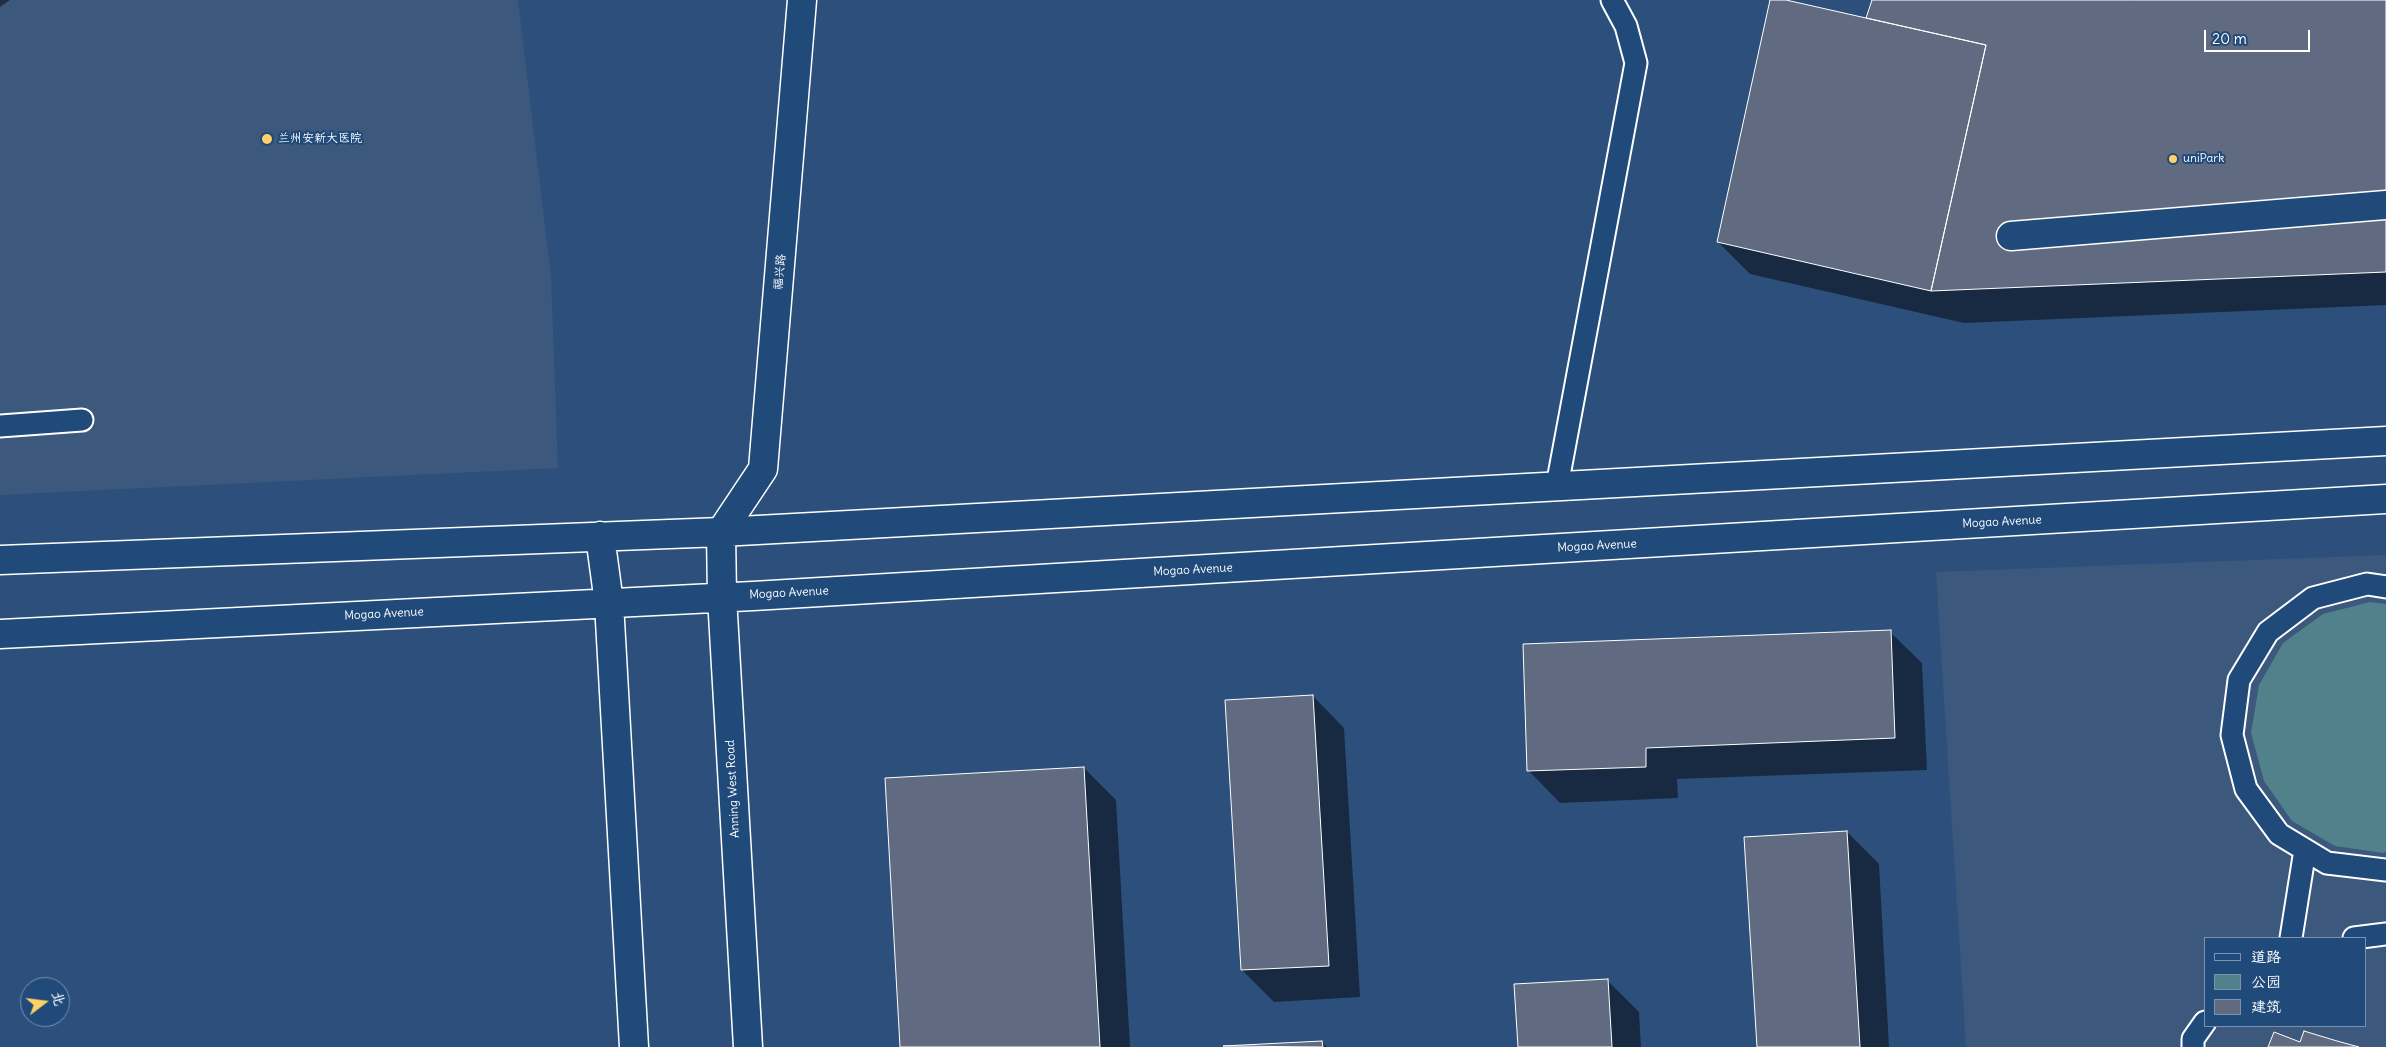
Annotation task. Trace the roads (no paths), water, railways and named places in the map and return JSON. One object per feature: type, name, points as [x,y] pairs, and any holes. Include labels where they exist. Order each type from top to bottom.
[{"type":"main road","name":"福兴路","points":[[721,532],[763,469],[802,0]]},
{"type":"main road","points":[[2010,236],[2386,205]]},
{"type":"main road","points":[[0,560],[721,532],[2386,441]]},
{"type":"main road","name":"Mogao Avenue","points":[[0,634],[722,597],[2386,499]]},
{"type":"main road","name":"Anning West Road","points":[[721,532],[722,597],[748,1047]]},
{"type":"main road","points":[[600,536],[609,603],[634,1047]]},
{"type":"lane","points":[[1557,486],[1636,63],[1626,26],[1612,0]]},
{"type":"lane","points":[[0,426],[82,420]]},
{"type":"lane","points":[[2386,587],[2367,584],[2313,598],[2268,632],[2239,680],[2232,735],[2246,790],[2279,834],[2327,863],[2386,870]]},
{"type":"lane","points":[[2290,937],[2305,850]]},
{"type":"lane","points":[[2362,937],[2386,934]]},
{"type":"lane","points":[[2193,1047],[2193,1039],[2204,1023]]},
{"type":"place","name":"兰州安新大医院","points":[[267,139]]},
{"type":"place","name":"uniPark","points":[[2173,159]]}]
